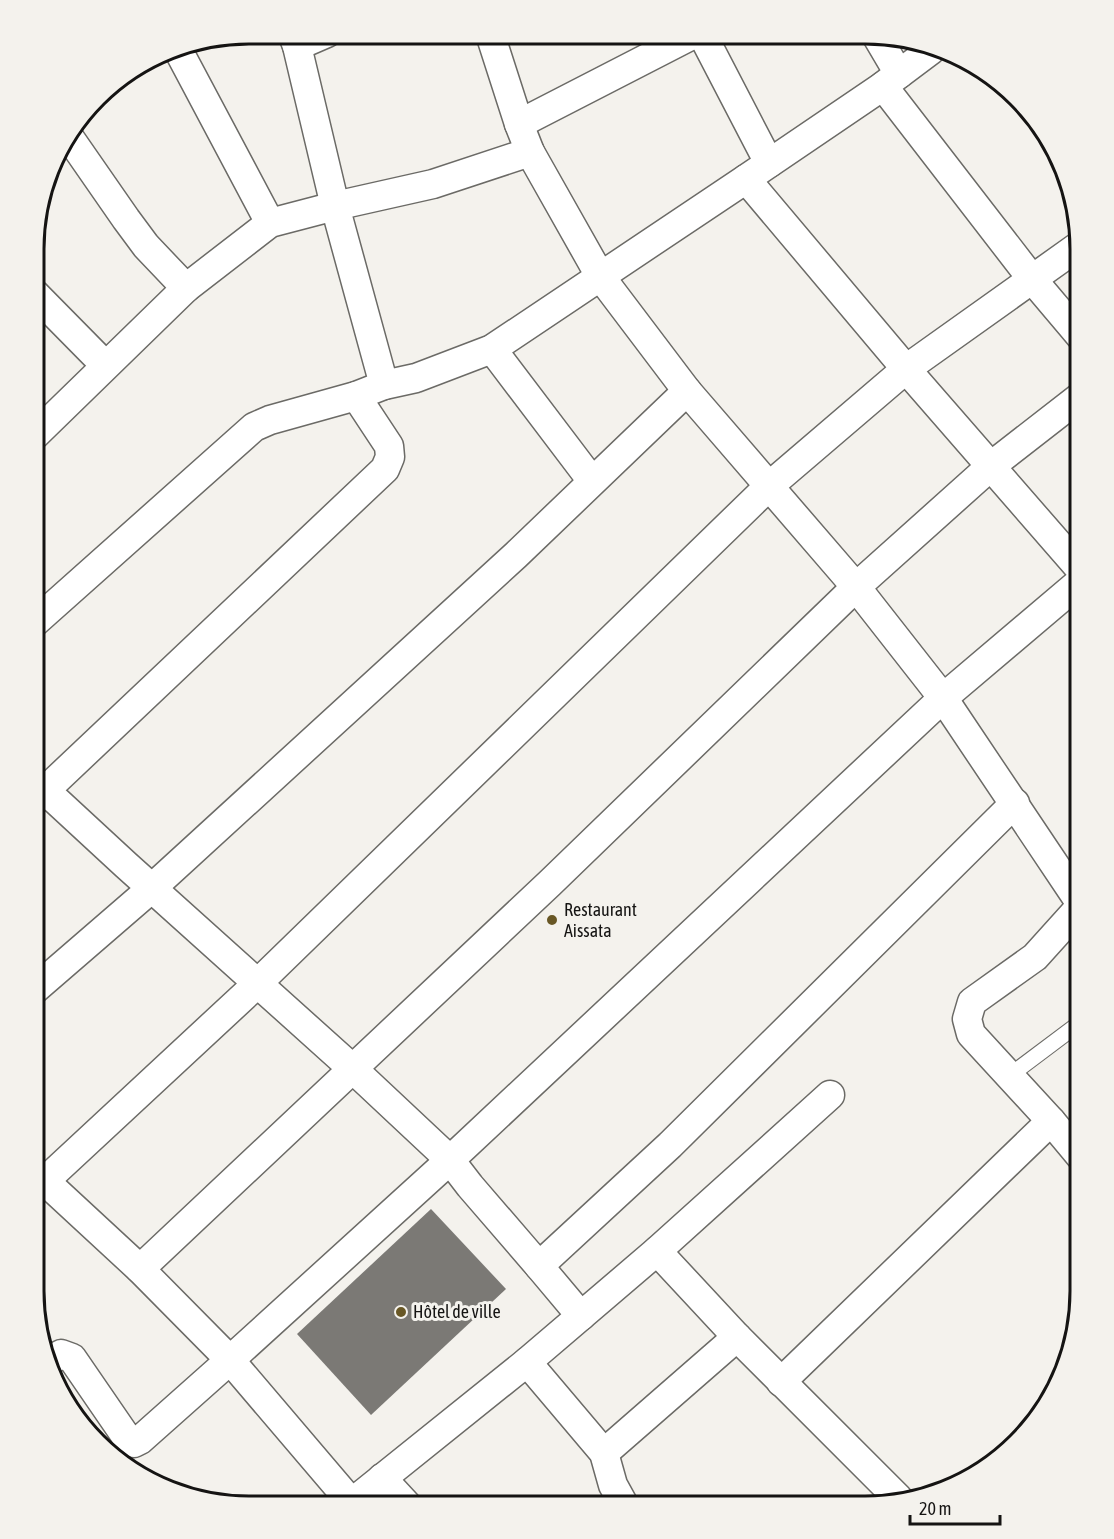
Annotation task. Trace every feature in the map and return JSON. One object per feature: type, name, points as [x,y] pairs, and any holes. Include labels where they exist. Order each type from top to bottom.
[{"type":"street","points":[[296,44],[335,206],[384,386]]},
{"type":"street","points":[[493,44],[530,152],[600,276],[687,391],[856,587],[943,699],[1070,888]]},
{"type":"street","points":[[519,124],[675,44]]},
{"type":"street","points":[[707,44],[769,163]]},
{"type":"street","points":[[879,45],[891,80],[1032,279],[1070,323]]},
{"type":"street","points":[[44,614],[254,427],[270,420],[416,378],[492,349],[746,179],[927,53]]},
{"type":"street","points":[[181,55],[270,223]]},
{"type":"street","points":[[74,142],[146,246],[186,288]]},
{"type":"street","points":[[44,425],[186,288],[270,223],[433,184],[530,152]]},
{"type":"street","points":[[746,179],[906,369],[1070,557]]},
{"type":"street","points":[[44,1175],[258,983],[768,487],[906,369],[1070,253]]},
{"type":"street","points":[[44,303],[105,365]]},
{"type":"street","points":[[492,349],[592,481]]},
{"type":"street","points":[[44,981],[152,888],[516,555],[687,391]]},
{"type":"street","points":[[44,785],[385,468],[390,457],[389,447],[356,396]]},
{"type":"street","points":[[140,1269],[550,884],[856,587],[991,466],[1070,405]]},
{"type":"street","points":[[55,1358],[61,1354],[72,1358],[129,1441],[134,1443],[140,1440],[450,1160],[943,699],[1070,590]]},
{"type":"street","points":[[44,796],[152,888],[258,983],[450,1160],[581,1316]]},
{"type":"street","points":[[539,1266],[670,1144],[1015,803]]},
{"type":"street","points":[[1070,917],[1035,957],[972,1002],[967,1019],[970,1034],[1070,1144]]},
{"type":"street","points":[[359,1496],[527,1362],[657,1251],[830,1095]]},
{"type":"street","points":[[781,1382],[1051,1121]]},
{"type":"street","points":[[44,1187],[140,1269],[230,1360],[344,1496]]},
{"type":"street","points":[[657,1251],[737,1337],[894,1494]]},
{"type":"street","points":[[604,1453],[737,1337]]},
{"type":"street","points":[[527,1362],[604,1453],[612,1485],[619,1496]]},
{"type":"street","points":[[382,1478],[399,1496]]},
{"type":"lane","points":[[1009,1076],[1070,1030]]},
{"type":"building","name":"Hôtel de ville","points":[[431,1209],[506,1289],[371,1415],[297,1334]]},
{"type":"place","name":"Restaurant Aissata","points":[[552,920]]},
{"type":"place","name":"Hôtel de ville","points":[[401,1312]]}]
